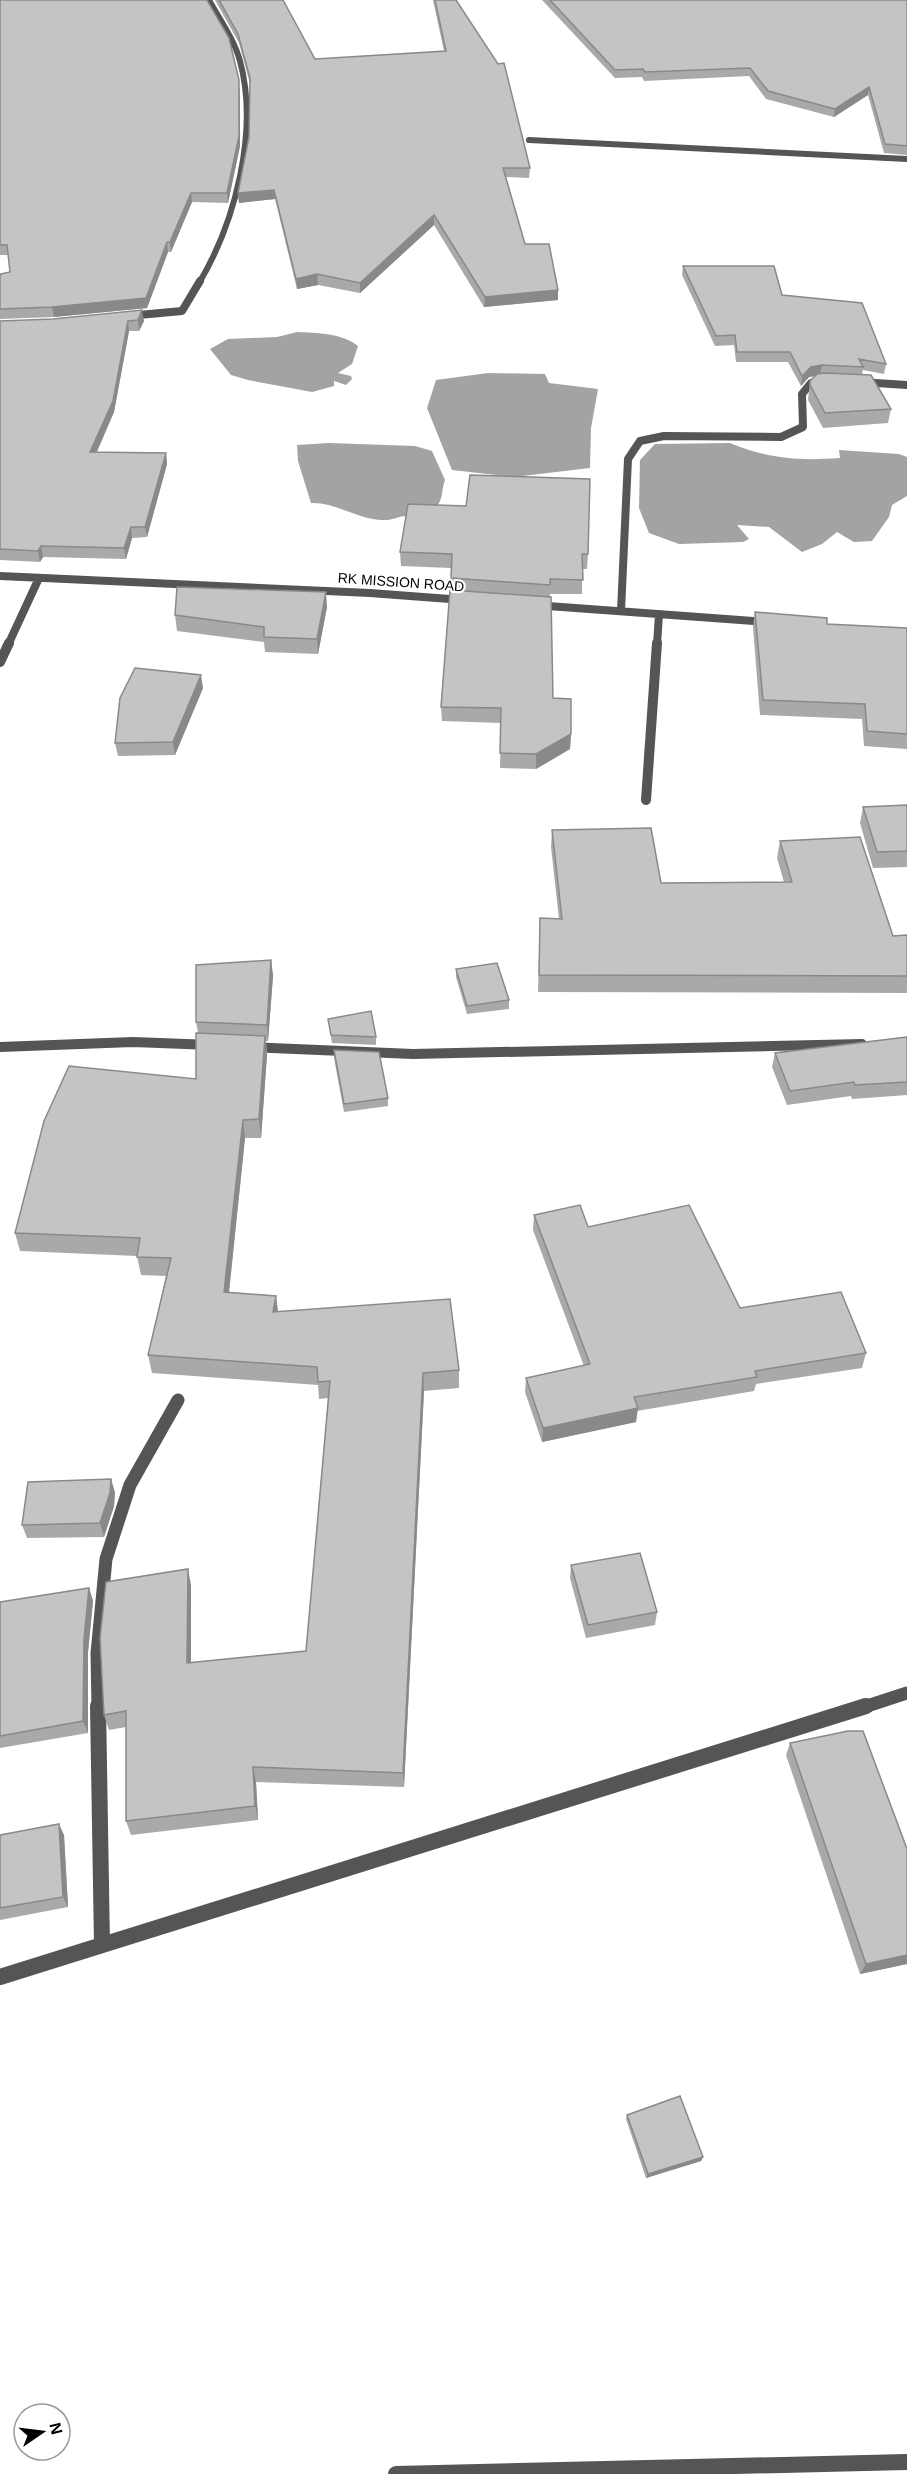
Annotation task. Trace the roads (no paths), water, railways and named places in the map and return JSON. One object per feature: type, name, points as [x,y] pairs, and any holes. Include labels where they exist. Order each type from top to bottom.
[{"type":"street","points":[[124,316],[182,311],[211,262],[240,184],[245,125],[242,69],[230,35],[209,0]]},
{"type":"street","points":[[530,140],[907,159]]},
{"type":"street","points":[[621,611],[628,459],[640,441],[664,436],[781,437],[803,427],[802,394],[811,383],[830,381]]},
{"type":"street","points":[[851,382],[907,385]]},
{"type":"street","name":"RK MISSION ROAD","points":[[0,576],[369,593],[472,601]]},
{"type":"street","points":[[0,662],[39,578]]},
{"type":"street","points":[[530,605],[777,622]]},
{"type":"street","points":[[646,800],[659,614]]},
{"type":"street","points":[[0,1047],[133,1042],[413,1054],[872,1044]]},
{"type":"street","points":[[102,1945],[97,1653],[106,1559],[130,1485],[178,1400]]},
{"type":"street","points":[[0,1977],[907,1693]]},
{"type":"street","points":[[396,2474],[907,2462]]}]
